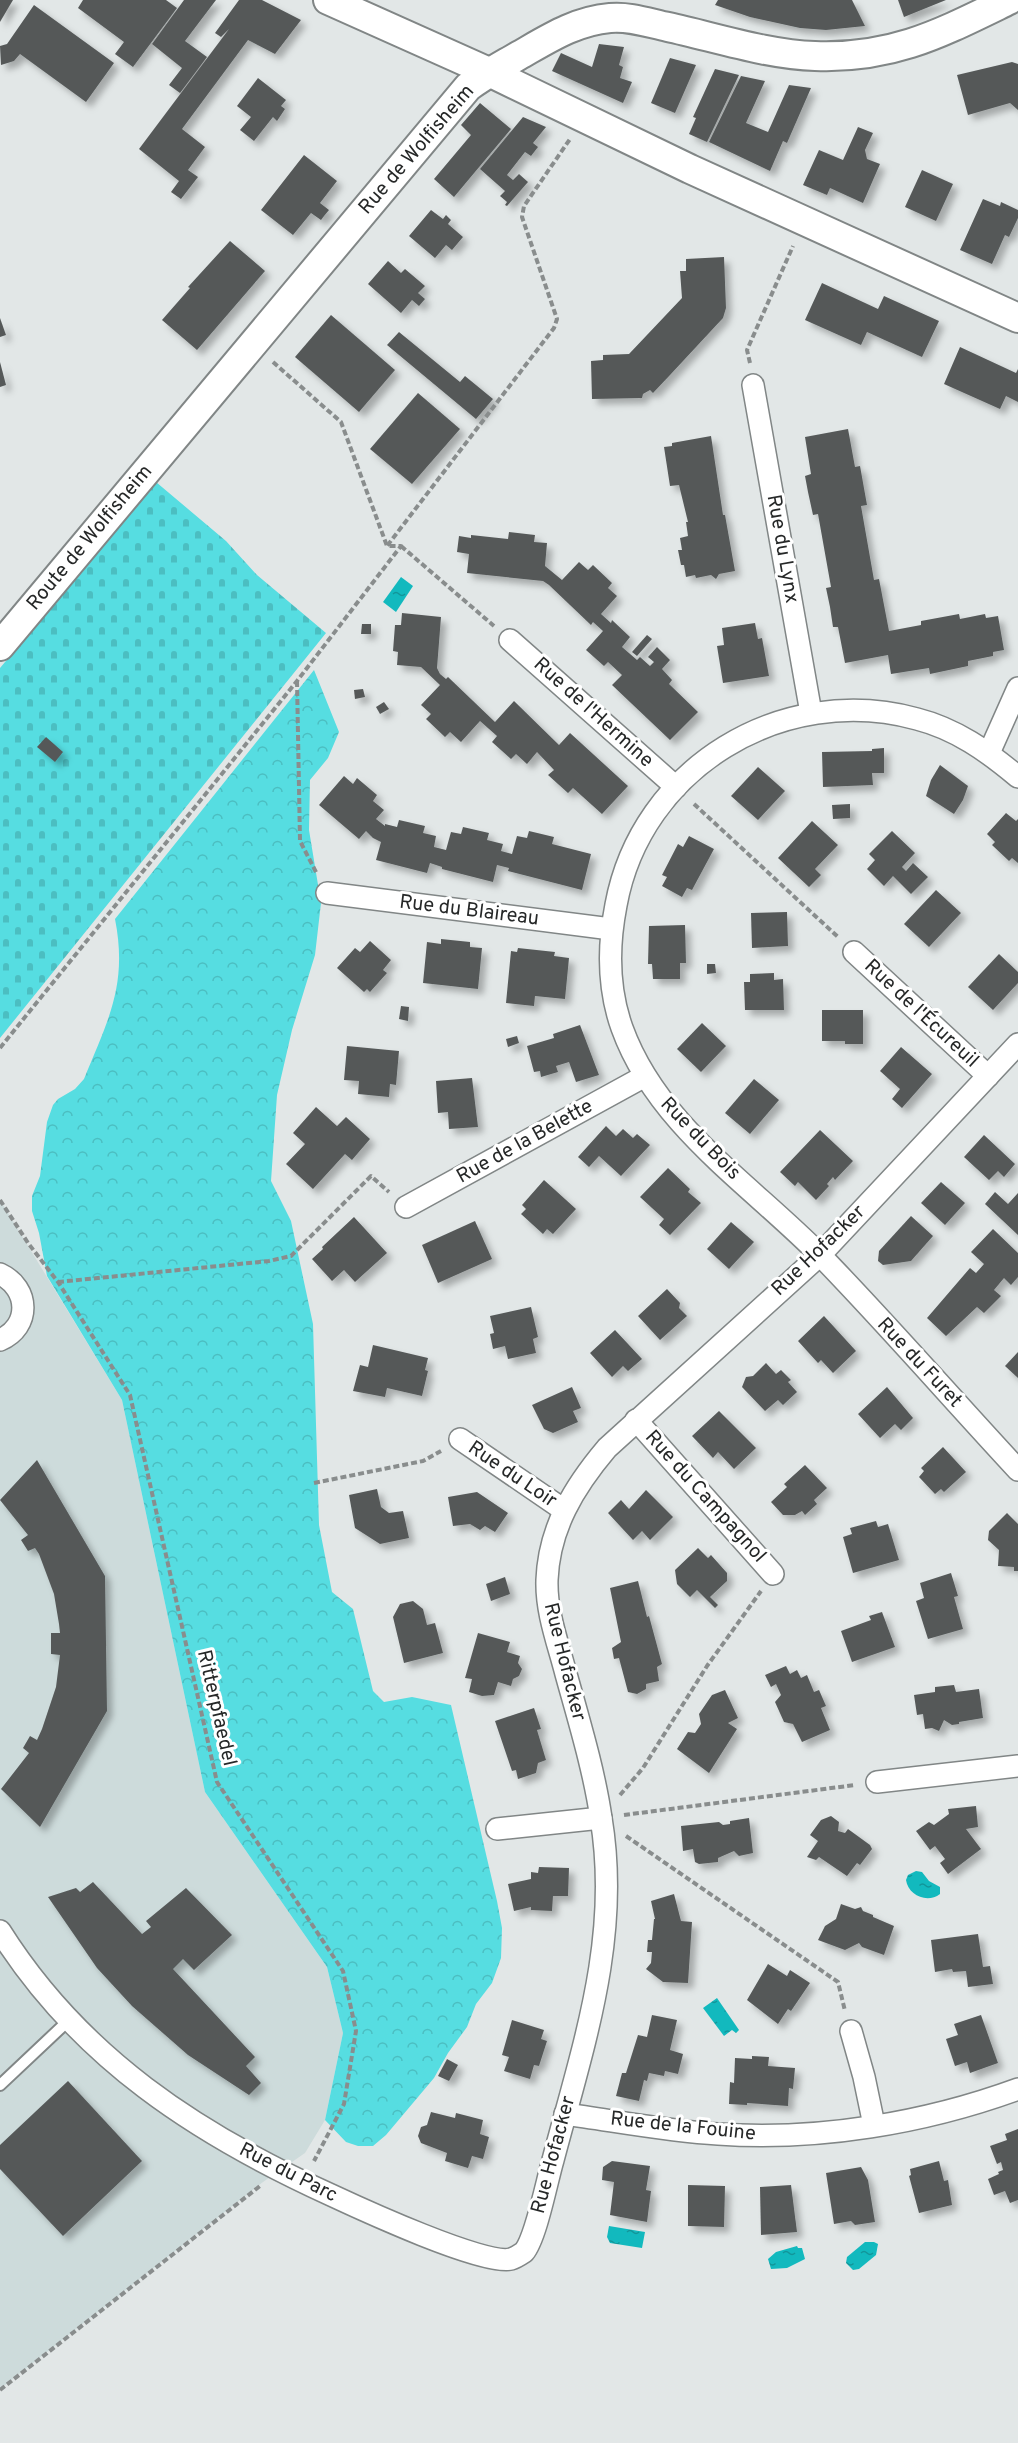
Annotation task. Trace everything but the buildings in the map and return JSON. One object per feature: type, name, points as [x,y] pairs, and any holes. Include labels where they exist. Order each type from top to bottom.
[{"type":"main road","points":[[328,0],[489,72],[585,119],[1018,318]]},
{"type":"main road","name":"Rue de Wolfisheim","points":[[180,430],[468,87],[489,72],[566,29],[608,9],[645,22],[786,53],[847,56],[871,54],[907,46],[1009,0]]},
{"type":"main road","name":"Route de Wolfisheim","points":[[0,646],[180,430]]},
{"type":"street","name":"Rue du Lynx","points":[[753,385],[811,713]]},
{"type":"street","name":"Rue de l'Hermine","points":[[510,640],[676,787]]},
{"type":"street","points":[[989,753],[1018,688]]},
{"type":"street","name":"Rue du Bois","points":[[820,1255],[685,1128],[661,1102],[645,1076],[621,1026],[610,966],[611,929],[625,866],[653,813],[699,764],[725,746],[754,731],[811,713],[847,710],[878,711],[917,719],[945,728],[989,753],[1018,777]]},
{"type":"street","name":"Rue du Blaireau","points":[[327,893],[611,929]]},
{"type":"street","name":"Rue de l'Écureuil","points":[[854,952],[988,1076]]},
{"type":"street","name":"Rue Hofacker","points":[[530,2240],[586,2040],[602,1963],[607,1900],[601,1818],[547,1597],[549,1556],[554,1532],[586,1473],[607,1448],[820,1255],[1018,1044]]},
{"type":"street","name":"Rue de la Belette","points":[[406,1208],[645,1076]]},
{"type":"street","name":"Rue du Furet","points":[[820,1255],[1018,1470]]},
{"type":"street","points":[[0,1274],[16,1287],[24,1304],[23,1317],[17,1328],[0,1340]]},
{"type":"street","name":"Rue du Campagnol","points":[[636,1420],[773,1574]]},
{"type":"street","name":"Rue du Loir","points":[[460,1440],[564,1510]]},
{"type":"street","points":[[877,1782],[1018,1766]]},
{"type":"street","points":[[497,1829],[601,1818]]},
{"type":"street","name":"Rue du Parc","points":[[0,1931],[26,1969],[68,2021],[119,2068],[159,2100],[189,2120],[279,2171],[362,2210],[489,2258],[503,2260],[514,2258],[524,2252],[530,2240]]},
{"type":"street","points":[[851,2031],[874,2125]]},
{"type":"street","name":"Rue de la Fouine","points":[[565,2114],[682,2131],[721,2134],[795,2134],[874,2125],[969,2105],[1018,2088]]},
{"type":"lane","points":[[0,2085],[68,2021]]},
{"type":"path","points":[[387,546],[554,328],[557,319],[522,218],[524,206],[585,119]]},
{"type":"path","points":[[753,385],[747,350],[804,220]]},
{"type":"path","points":[[252,344],[341,423],[387,546]]},
{"type":"path","points":[[387,546],[401,546],[510,640]]},
{"type":"path","points":[[0,1048],[297,681],[401,546]]},
{"type":"path","points":[[297,681],[300,841],[327,893]]},
{"type":"path","points":[[676,787],[854,952]]},
{"type":"path","points":[[58,1282],[269,1262],[291,1256],[371,1176],[406,1208]]},
{"type":"path","name":"Ritterpfaedel","points":[[0,1200],[28,1243],[58,1282],[130,1395],[217,1782],[343,1971],[356,2031],[344,2104],[310,2168]]},
{"type":"path","points":[[314,1483],[423,1461],[460,1440]]},
{"type":"path","points":[[601,1818],[642,1768],[707,1666],[773,1574]]},
{"type":"path","points":[[601,1818],[877,1782]]},
{"type":"path","points":[[601,1818],[838,1982],[851,2031]]},
{"type":"path","points":[[0,2390],[279,2171]]},
{"type":"shaded area","points":[[0,1200],[122,1400],[205,1792],[327,1967],[343,2033],[325,2120],[305,2153],[263,2182],[0,2389]]},
{"type":"green space","points":[[156,482],[226,541],[257,575],[326,633],[0,1038],[0,668]]},
{"type":"green space","points":[[314,670],[339,732],[328,758],[310,780],[309,830],[321,903],[315,955],[292,1030],[277,1095],[271,1181],[291,1221],[313,1324],[319,1525],[332,1592],[353,1609],[373,1691],[384,1702],[412,1697],[451,1705],[502,1928],[501,1958],[492,1983],[476,2004],[467,2027],[448,2053],[434,2078],[386,2135],[373,2146],[358,2146],[346,2142],[325,2120],[343,2033],[327,1967],[205,1792],[122,1400],[47,1276],[39,1233],[32,1211],[32,1196],[40,1176],[47,1122],[53,1105],[58,1099],[75,1089],[84,1079],[108,1020],[119,964],[115,919]]},
{"type":"water","points":[[401,577],[413,586],[396,612],[383,602]]},
{"type":"water","points":[[916,1871],[922,1872],[929,1881],[940,1887],[940,1894],[924,1898],[914,1894],[906,1880],[908,1875]]},
{"type":"water","points":[[717,1998],[739,2030],[736,2033],[732,2030],[724,2036],[703,2008]]},
{"type":"water","points":[[609,2226],[645,2232],[642,2248],[610,2243],[607,2237]]},
{"type":"water","points":[[865,2242],[878,2244],[876,2255],[859,2269],[853,2270],[846,2263],[847,2257]]},
{"type":"water","points":[[797,2246],[802,2248],[805,2259],[787,2268],[771,2269],[768,2259],[776,2252]]}]
